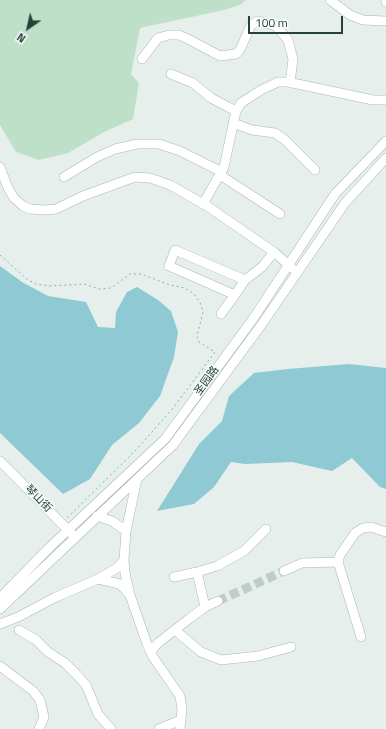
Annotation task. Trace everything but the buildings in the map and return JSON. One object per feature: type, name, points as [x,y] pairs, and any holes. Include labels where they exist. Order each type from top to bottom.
[{"type":"street","points":[[330,0],[350,15],[363,20],[386,21]]},
{"type":"street","points":[[142,58],[158,38],[169,35],[179,35],[220,56],[236,54],[251,25],[258,21],[276,26],[288,40],[293,59],[290,83]]},
{"type":"street","points":[[171,74],[193,83],[211,98],[236,111]]},
{"type":"street","points":[[203,204],[221,173],[227,158],[236,111],[241,103],[269,85],[278,82],[290,83],[372,100],[386,100]]},
{"type":"street","points":[[233,123],[252,130],[275,133],[285,140],[315,170]]},
{"type":"street","name":"圣园路","points":[[0,598],[65,527],[165,439],[252,319],[335,194],[386,141]]},
{"type":"street","points":[[64,177],[96,157],[115,149],[137,144],[159,144],[180,151],[221,173],[280,214]]},
{"type":"street","name":"圣园路","points":[[0,609],[173,445],[345,203],[386,158]]},
{"type":"street","points":[[0,167],[8,188],[14,198],[23,206],[30,209],[56,210],[83,196],[135,177],[150,178],[170,185],[203,204],[274,252],[297,272]]},
{"type":"street","points":[[235,295],[168,266],[175,250],[245,280]]},
{"type":"street","points":[[221,314],[245,280],[262,267],[274,252]]},
{"type":"street","name":"琴山街","points":[[0,461],[76,537]]},
{"type":"street","points":[[137,479],[126,531],[124,560],[130,595],[151,651],[180,696],[181,725],[159,729]]},
{"type":"street","points":[[97,516],[112,521],[126,531]]},
{"type":"street","points":[[361,637],[338,562],[340,555],[355,533],[371,527],[386,532]]},
{"type":"street","points":[[174,577],[217,566],[244,551],[266,529]]},
{"type":"street","points":[[0,624],[18,617],[56,596],[98,579],[117,568],[124,560]]},
{"type":"street","points":[[284,571],[302,563],[338,562]]},
{"type":"street","points":[[197,572],[205,607]]},
{"type":"street","points":[[98,579],[120,584],[130,595]]},
{"type":"street","points":[[151,651],[158,643],[205,607],[218,601]]},
{"type":"street","points":[[19,630],[36,640],[48,652],[65,663],[77,675],[86,685],[98,714],[111,729]]},
{"type":"street","points":[[175,630],[201,652],[221,660],[258,656],[291,647]]},
{"type":"street","points":[[0,666],[33,691],[40,700],[44,716],[39,729]]},
{"type":"path","points":[[0,255],[28,280],[36,284],[49,286],[84,284],[99,289],[111,288],[130,274],[141,274],[170,285],[185,288],[194,294],[200,302],[203,312],[197,336],[199,342],[215,352],[174,408],[65,527]]},
{"type":"green space","points":[[0,0],[246,0],[240,5],[224,10],[140,28],[131,74],[139,83],[133,119],[104,132],[68,153],[39,160],[16,152],[0,125]]},
{"type":"water","points":[[0,266],[22,282],[48,296],[86,302],[98,327],[115,328],[116,312],[127,292],[137,287],[158,300],[171,311],[178,332],[174,357],[160,396],[139,423],[112,445],[90,479],[63,494],[0,433]]},
{"type":"water","points":[[349,364],[386,368],[386,489],[380,487],[352,458],[332,471],[292,462],[245,464],[231,462],[214,487],[194,504],[157,511],[199,444],[222,421],[229,396],[254,373]]},
{"type":"tunnel","points":[[218,601],[284,571]]}]
